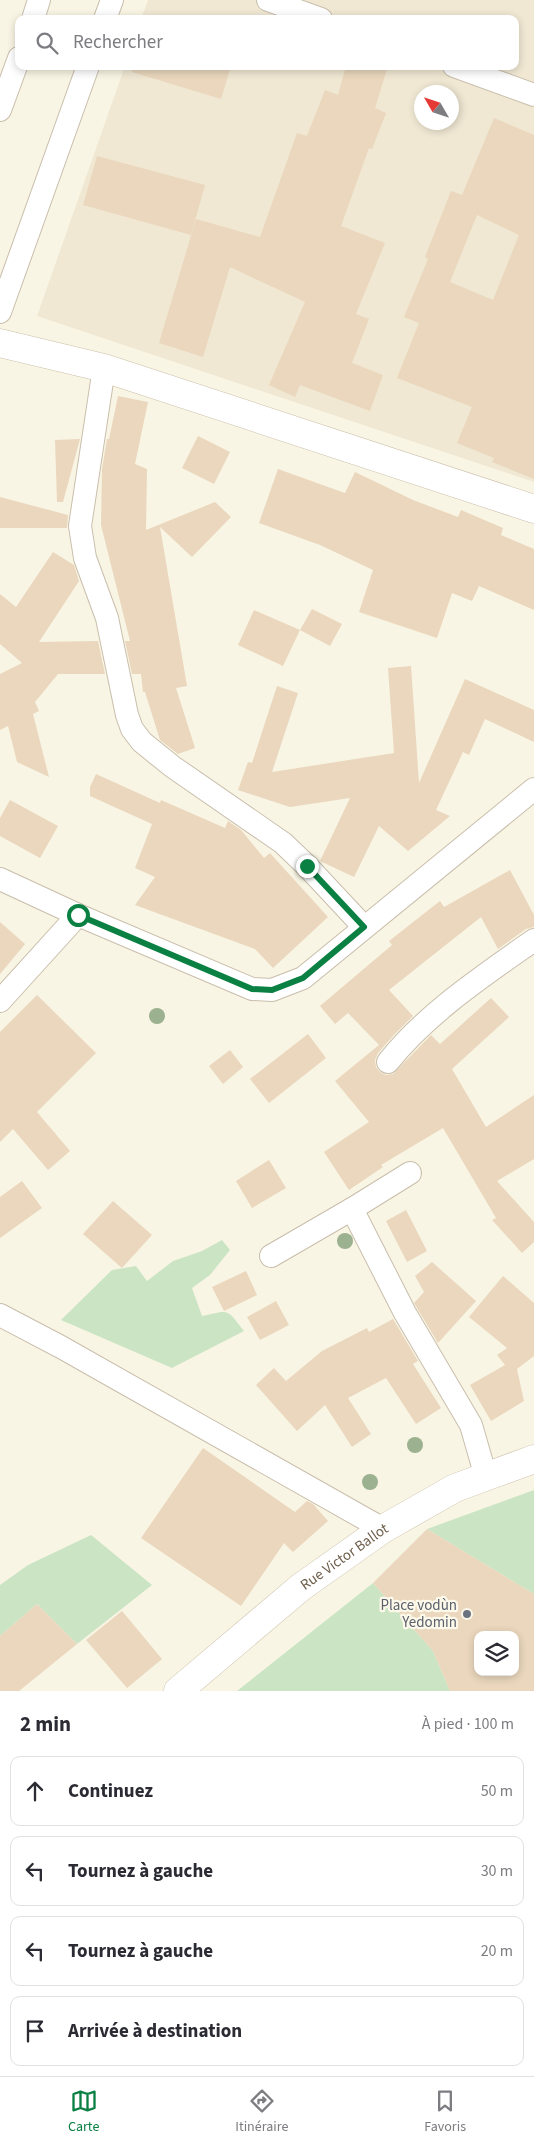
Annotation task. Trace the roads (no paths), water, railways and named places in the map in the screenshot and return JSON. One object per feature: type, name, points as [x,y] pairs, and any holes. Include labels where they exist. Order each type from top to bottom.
[{"type":"street","points":[[34,15],[39,0]]},
{"type":"street","points":[[106,15],[112,0]]},
{"type":"street","points":[[268,0],[310,15]]},
{"type":"street","points":[[0,110],[15,69]]},
{"type":"street","points":[[0,312],[87,70]]},
{"type":"street","points":[[465,70],[534,95]]},
{"type":"street","points":[[0,343],[104,368],[534,509]]},
{"type":"street","points":[[104,368],[80,526],[86,558],[107,618],[126,715],[132,729],[142,742],[173,767],[283,843],[364,927]]},
{"type":"street","points":[[0,879],[78,915],[252,989],[272,990],[303,978],[364,927],[530,799]]},
{"type":"street","points":[[0,1001],[78,915]]},
{"type":"street","points":[[388,1062],[413,1035],[474,982],[534,940]]},
{"type":"street","points":[[271,1256],[410,1173]]},
{"type":"street","points":[[352,1208],[410,1320],[471,1425],[486,1476]]},
{"type":"street","points":[[0,1316],[61,1348],[383,1529]]},
{"type":"street","name":"Rue Victor Ballot","points":[[178,1691],[300,1587],[383,1529],[455,1488],[534,1459]]},
{"type":"place","name":"Place vodùn Yedomin","points":[[467,1614]]}]
